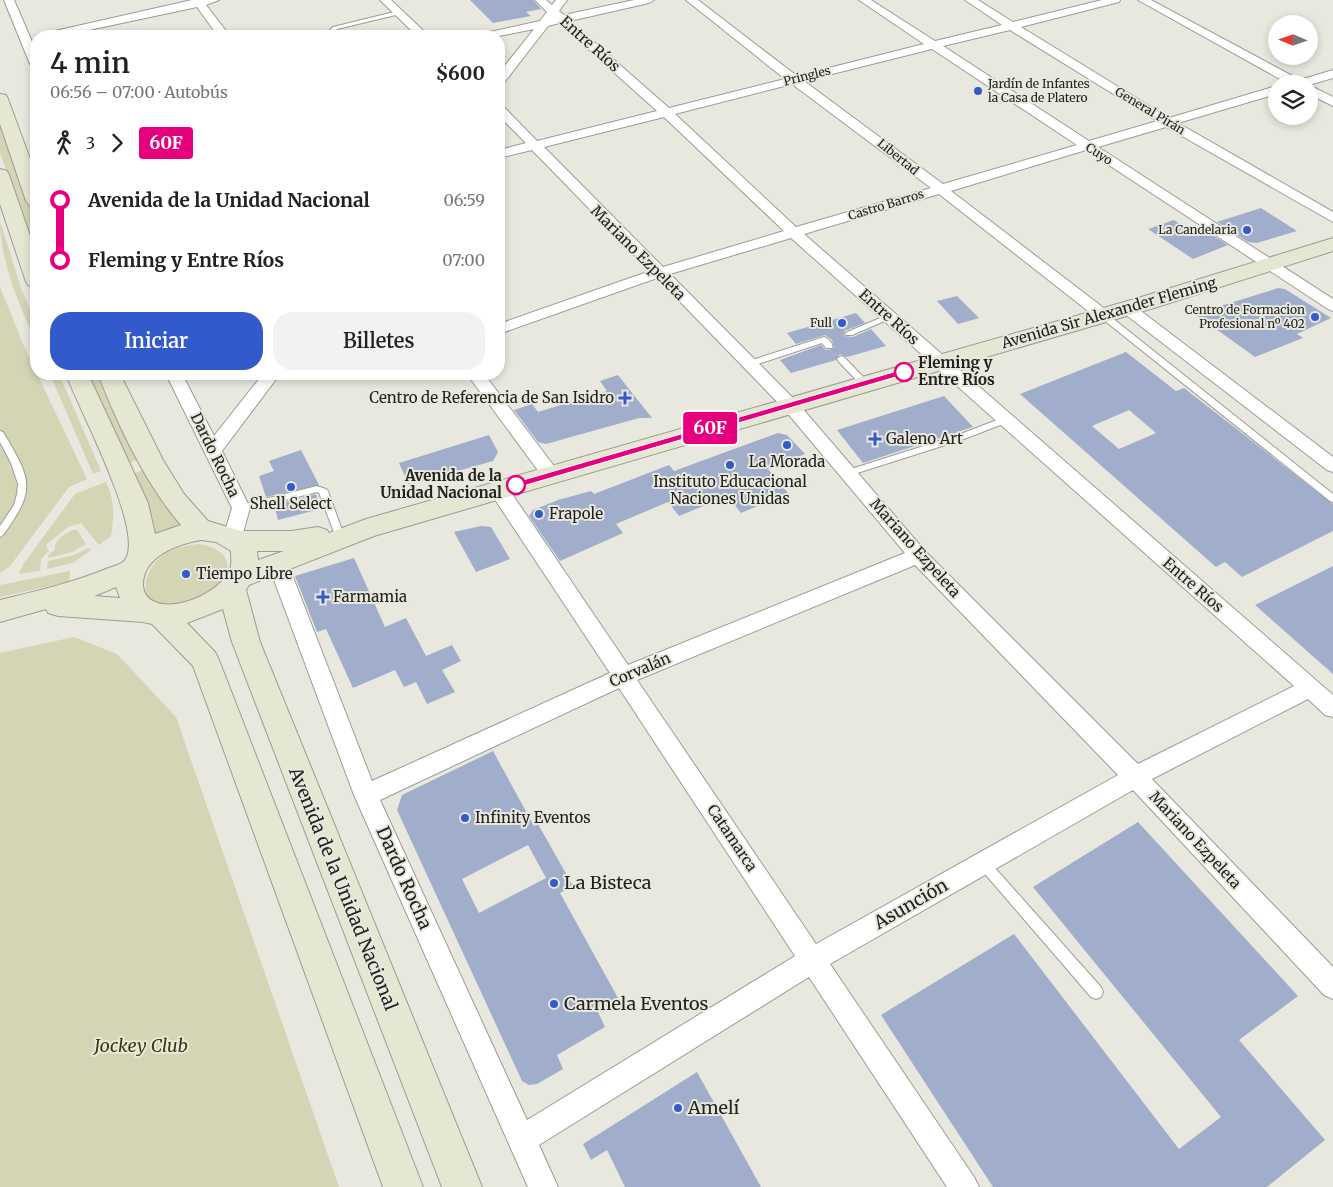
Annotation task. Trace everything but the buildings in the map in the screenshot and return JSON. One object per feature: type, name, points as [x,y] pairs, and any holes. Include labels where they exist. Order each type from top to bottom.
[{"type":"main road","points":[[0,99],[30,184]]},
{"type":"main road","points":[[0,175],[30,264]]},
{"type":"main road","name":"Avenida Sir Alexander Fleming","points":[[236,583],[366,529],[1127,308],[1333,244]]},
{"type":"main road","points":[[80,380],[135,504],[142,535],[137,563],[129,583],[131,594],[138,604],[155,613],[205,660],[403,1187]]},
{"type":"main road","points":[[112,380],[151,462],[175,501],[201,530]]},
{"type":"main road","name":"Avenida Sir Alexander Fleming","points":[[235,540],[291,542],[366,529]]},
{"type":"main road","points":[[0,611],[88,588],[137,563],[165,539],[183,533],[201,530],[224,534],[244,548],[245,562],[236,583],[221,599],[202,609],[182,614],[155,613],[107,606],[31,604]]},
{"type":"main road","name":"Avenida de la Unidad Nacional","points":[[236,583],[246,642],[462,1187]]},
{"type":"street","points":[[9,0],[30,37]]},
{"type":"street","points":[[73,30],[214,0]]},
{"type":"street","points":[[385,0],[416,30]]},
{"type":"street","name":"Entre Ríos","points":[[540,0],[666,112],[794,232],[939,362],[1333,708]]},
{"type":"street","points":[[503,30],[555,13],[649,0]]},
{"type":"street","name":"Libertad","points":[[691,0],[793,79],[867,132],[939,190],[1103,315]]},
{"type":"street","name":"Cuyo","points":[[864,0],[1333,306]]},
{"type":"street","name":"General Pirán","points":[[970,0],[1167,122],[1333,218]]},
{"type":"street","name":"Pringles","points":[[505,152],[1115,0]]},
{"type":"street","points":[[1143,0],[1281,75]]},
{"type":"street","points":[[198,2],[219,30]]},
{"type":"street","points":[[505,74],[555,13]]},
{"type":"street","points":[[1318,78],[1333,74]]},
{"type":"street","name":"Castro Barros","points":[[505,327],[658,273],[1268,92]]},
{"type":"street","points":[[1318,94],[1333,102]]},
{"type":"street","name":"Mariano Ezpeleta","points":[[505,116],[790,405],[918,556],[1135,777],[1333,986]]},
{"type":"street","points":[[1127,308],[1333,466]]},
{"type":"street","name":"Dardo Rocha","points":[[177,380],[242,508],[235,540]]},
{"type":"street","points":[[214,450],[267,380]]},
{"type":"street","points":[[480,380],[551,475]]},
{"type":"street","name":"Catamarca","points":[[499,490],[964,1187]]},
{"type":"street","name":"Corvalán","points":[[366,795],[624,676],[918,556]]},
{"type":"street","name":"Dardo Rocha","points":[[278,564],[366,795],[543,1187]]},
{"type":"street","name":"Asunción","points":[[522,1139],[814,960],[1135,777],[1310,688]]},
{"type":"lane","points":[[333,30],[398,13]]},
{"type":"lane","points":[[1103,315],[1333,499]]},
{"type":"lane","points":[[849,333],[890,317]]},
{"type":"lane","points":[[749,364],[828,341]]},
{"type":"lane","points":[[841,359],[864,384]]},
{"type":"lane","points":[[848,473],[961,437],[1005,420]]},
{"type":"lane","points":[[0,434],[17,466],[24,489],[17,511],[0,533]]},
{"type":"lane","points":[[242,508],[318,489],[323,491],[338,533]]},
{"type":"lane","points":[[983,864],[1096,992]]},
{"type":"green space","points":[[0,122],[30,207],[30,237],[0,153]]},
{"type":"green space","points":[[0,221],[21,288],[30,310],[30,328],[12,284],[3,252]]},
{"type":"green space","points":[[0,287],[30,359],[30,380],[40,380],[87,479],[69,487],[10,566],[0,573]]},
{"type":"green space","points":[[53,380],[62,380],[101,471],[93,474]]},
{"type":"green space","points":[[89,380],[104,380],[143,458],[129,463]]},
{"type":"green space","points":[[146,469],[190,524],[148,541],[150,508],[135,473]]},
{"type":"green space","points":[[106,482],[111,495],[113,509],[111,536],[99,545],[81,523],[68,527],[46,546],[49,551],[41,559],[40,571],[19,574],[24,563],[75,494]]},
{"type":"green space","points":[[72,530],[77,530],[86,544],[72,552],[49,558],[48,555],[55,550],[58,540]]},
{"type":"green space","points":[[200,544],[215,549],[223,555],[227,563],[227,572],[215,590],[194,603],[171,605],[153,601],[148,595],[146,580],[154,564],[174,549]]},
{"type":"green space","points":[[88,548],[91,550],[73,563],[47,569],[48,561],[74,555]]},
{"type":"green space","points":[[70,571],[69,582],[0,597],[0,585]]},
{"type":"green space","name":"Jockey Club","points":[[74,637],[117,654],[176,717],[339,1187],[0,1187],[0,653]]},
{"type":"bus line","name":"60F","points":[[516,485],[904,372]]},
{"type":"place","name":"Jardín de Infantes la Casa de Platero","points":[[978,91]]},
{"type":"place","name":"La Candelaria","points":[[1247,230]]},
{"type":"place","name":"Centro de Formacion Profesional nº 402","points":[[1315,317]]},
{"type":"place","name":"Full","points":[[842,323]]},
{"type":"place","name":"Fleming y Entre Ríos","points":[[904,372]]},
{"type":"place","name":"Centro de Referencia de San Isidro","points":[[625,398]]},
{"type":"place","name":"Galeno Art","points":[[875,439]]},
{"type":"place","name":"La Morada","points":[[787,445]]},
{"type":"place","name":"Instituto Educacional Naciones Unidas","points":[[730,465]]},
{"type":"place","name":"Avenida de la Unidad Nacional","points":[[516,485]]},
{"type":"place","name":"Shell Select","points":[[291,487]]},
{"type":"place","name":"Frapole","points":[[539,514]]},
{"type":"place","name":"Tiempo Libre","points":[[186,574]]},
{"type":"place","name":"Farmamia","points":[[323,597]]},
{"type":"place","name":"Infinity Eventos","points":[[465,818]]},
{"type":"place","name":"La Bisteca","points":[[554,883]]},
{"type":"place","name":"Carmela Eventos","points":[[554,1004]]},
{"type":"place","name":"Amelí","points":[[678,1108]]}]
